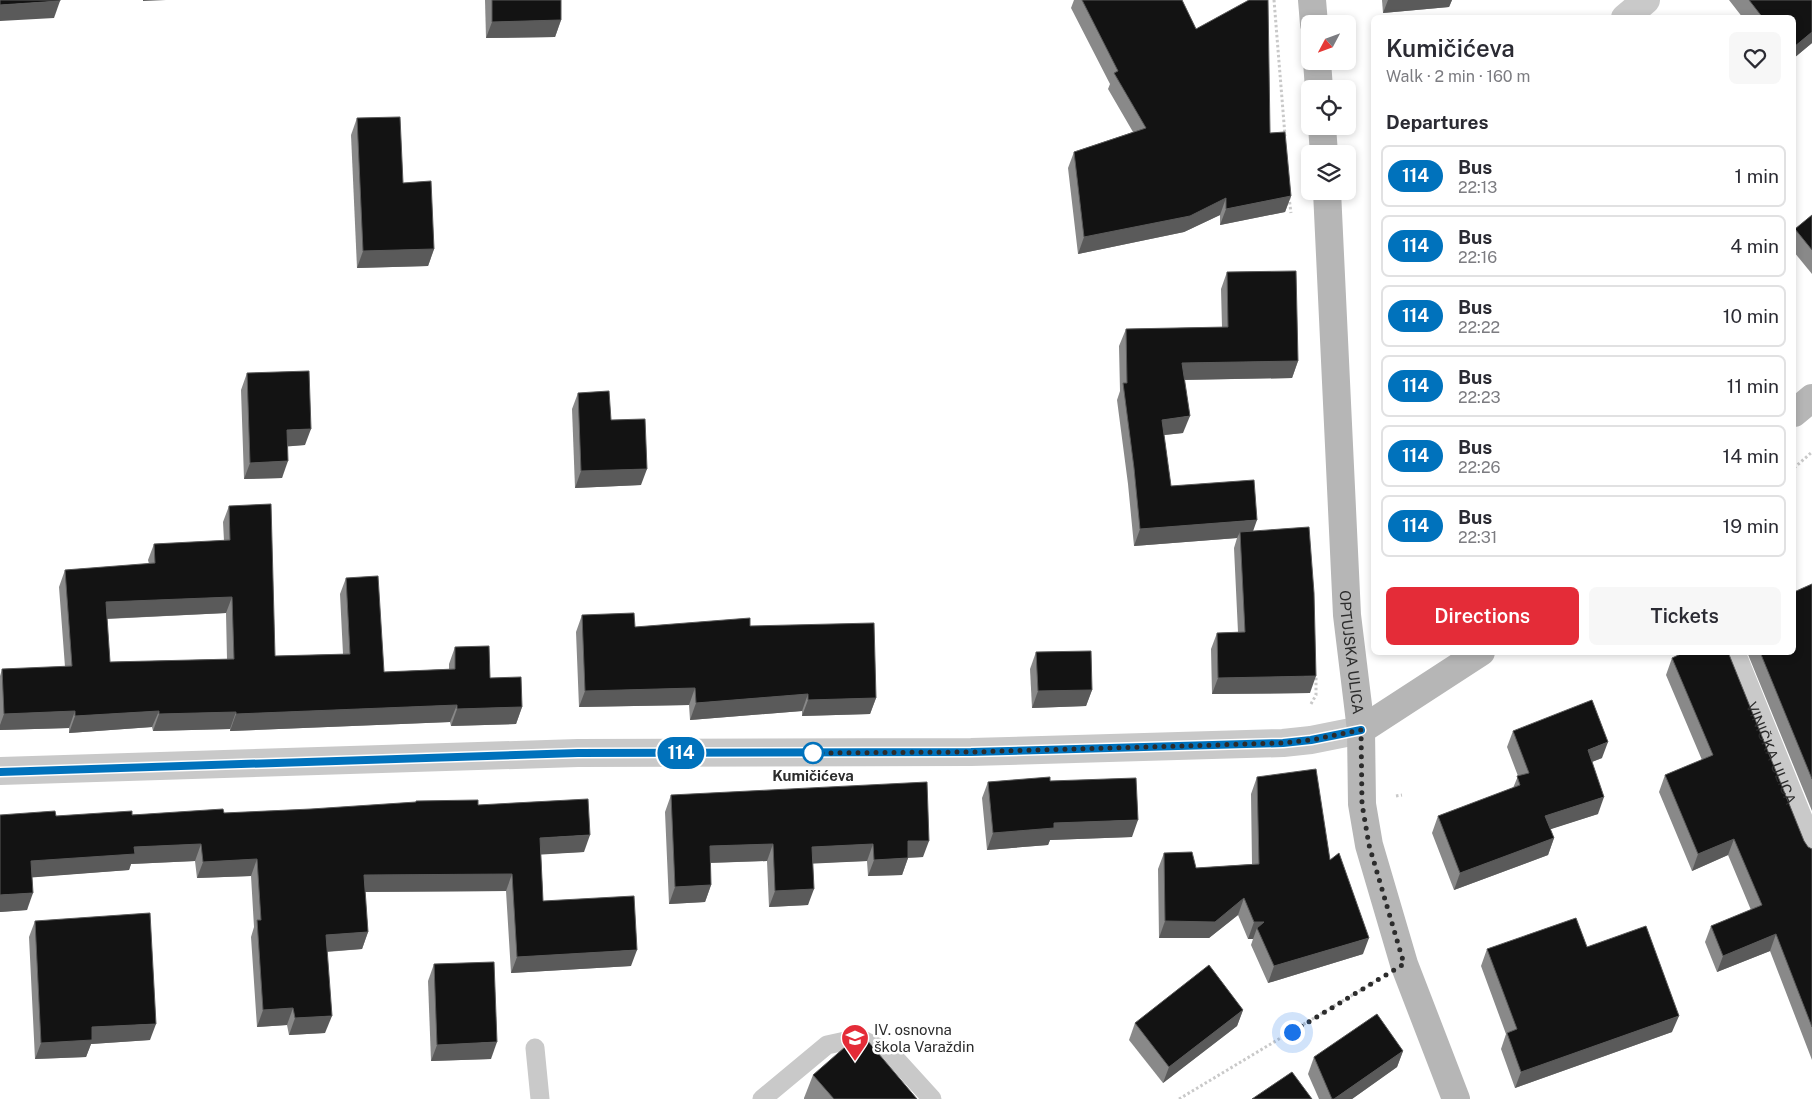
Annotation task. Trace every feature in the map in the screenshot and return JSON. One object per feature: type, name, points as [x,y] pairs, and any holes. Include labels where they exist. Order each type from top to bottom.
[{"type":"main road","points":[[1312,0],[1313,15]]},
{"type":"main road","name":"OPTUJSKA ULICA","points":[[1327,200],[1347,615],[1361,730],[1362,804],[1369,845],[1404,964],[1456,1099]]},
{"type":"main road","points":[[1796,411],[1812,398]]},
{"type":"main road","points":[[1361,730],[1476,655]]},
{"type":"street","points":[[1628,15],[1646,0]]},
{"type":"street","name":"VINIČKA ULICA","points":[[1732,655],[1812,852]]},
{"type":"street","points":[[0,772],[578,753],[971,752],[1283,743],[1311,740],[1361,730]]},
{"type":"lane","points":[[762,1099],[827,1045],[859,1038],[892,1054],[932,1099]]},
{"type":"lane","points":[[535,1048],[540,1099]]},
{"type":"path","points":[[1796,466],[1812,452]]},
{"type":"path","points":[[1179,1099],[1404,964]]},
{"type":"building","points":[[0,0],[60,0],[60,1],[0,5]]},
{"type":"building","points":[[492,0],[561,0],[561,20],[492,22]]},
{"type":"building","points":[[1082,0],[1182,0],[1196,29],[1249,0],[1268,0],[1270,133],[1285,132],[1291,196],[1226,209],[1226,198],[1190,216],[1084,237],[1074,152],[1146,128],[1114,73],[1118,71]]},
{"type":"building","points":[[1749,0],[1812,0],[1812,32],[1796,45],[1796,15],[1761,15]]},
{"type":"building","points":[[400,117],[403,183],[431,181],[434,249],[363,251],[357,118]]},
{"type":"building","points":[[1812,215],[1812,250],[1796,230]]},
{"type":"building","points":[[1296,271],[1298,361],[1182,363],[1190,416],[1162,420],[1171,486],[1254,480],[1257,520],[1140,529],[1123,383],[1127,383],[1126,329],[1228,327],[1227,272]]},
{"type":"building","points":[[309,371],[311,429],[287,430],[288,461],[250,463],[247,373]]},
{"type":"building","points":[[609,391],[611,420],[645,419],[647,469],[581,471],[578,393]]},
{"type":"building","points":[[271,504],[275,656],[350,654],[346,578],[378,576],[384,672],[455,669],[455,647],[489,646],[490,678],[521,677],[522,707],[457,709],[457,705],[236,714],[236,712],[159,714],[159,711],[75,716],[75,711],[4,714],[2,669],[72,666],[65,570],[155,563],[154,544],[230,540],[229,506]],"holes":[[[232,597],[234,659],[110,662],[106,602]]]},
{"type":"building","points":[[1309,527],[1314,593],[1316,676],[1218,678],[1217,633],[1245,632],[1240,532]]},
{"type":"building","points":[[1812,584],[1812,779],[1761,655],[1796,655],[1796,591]]},
{"type":"building","points":[[634,613],[635,627],[750,618],[750,626],[874,623],[876,698],[808,700],[808,694],[696,703],[695,688],[585,691],[582,615]]},
{"type":"building","points":[[1091,651],[1092,690],[1038,691],[1036,652]]},
{"type":"building","points":[[1678,655],[1729,655],[1804,841],[1812,849],[1812,1027],[1776,934],[1723,956],[1711,926],[1762,905],[1734,839],[1698,854],[1665,775],[1713,755],[1672,658]]},
{"type":"building","points":[[1592,700],[1608,742],[1588,750],[1604,797],[1545,816],[1554,838],[1460,873],[1438,816],[1520,785],[1517,776],[1529,773],[1513,731]]},
{"type":"building","points":[[1316,769],[1330,860],[1339,853],[1369,938],[1274,966],[1257,928],[1264,922],[1254,922],[1244,898],[1215,922],[1165,921],[1164,853],[1192,852],[1196,868],[1259,864],[1257,777]]},
{"type":"building","points":[[1050,777],[1050,781],[1136,778],[1138,820],[1054,823],[1054,828],[993,833],[988,782]]},
{"type":"building","points":[[927,782],[929,841],[908,841],[908,858],[874,860],[873,844],[812,847],[814,889],[775,891],[773,844],[710,846],[711,885],[675,887],[671,795]]},
{"type":"building","points":[[588,799],[590,835],[540,838],[543,901],[634,896],[637,950],[517,957],[512,874],[364,875],[368,932],[326,935],[332,1016],[295,1018],[293,1008],[263,1010],[257,920],[261,920],[257,859],[203,862],[201,844],[134,847],[135,854],[31,861],[33,893],[0,895],[0,815],[55,811],[56,816],[132,811],[132,815],[223,809],[224,813],[416,801],[478,800],[478,805]]},
{"type":"building","points":[[150,913],[156,1024],[92,1027],[92,1040],[41,1043],[35,921]]},
{"type":"building","points":[[1576,918],[1587,947],[1646,926],[1679,1016],[1521,1072],[1507,1033],[1517,1029],[1487,949]]},
{"type":"building","points":[[494,962],[497,1042],[437,1045],[434,964]]},
{"type":"building","points":[[1209,965],[1243,1010],[1169,1067],[1135,1023]]},
{"type":"building","points":[[1377,1014],[1403,1051],[1332,1099],[1314,1057]]},
{"type":"building","points":[[861,1033],[917,1099],[834,1099],[813,1075]]},
{"type":"building","points":[[1292,1072],[1312,1099],[1252,1099]]},
{"type":"bus line","name":"114","points":[[0,772],[578,753],[971,752],[1283,743],[1311,740],[1361,730]]},
{"type":"place","name":"Kumičićeva","points":[[813,753]]},
{"type":"place","name":"IV. osnovna škola Varaždin","points":[[855,1062]]},
{"type":"route","points":[[813,753],[971,752],[1283,743],[1311,740],[1361,730],[1362,804],[1369,845],[1404,964],[1292,1032]]}]
